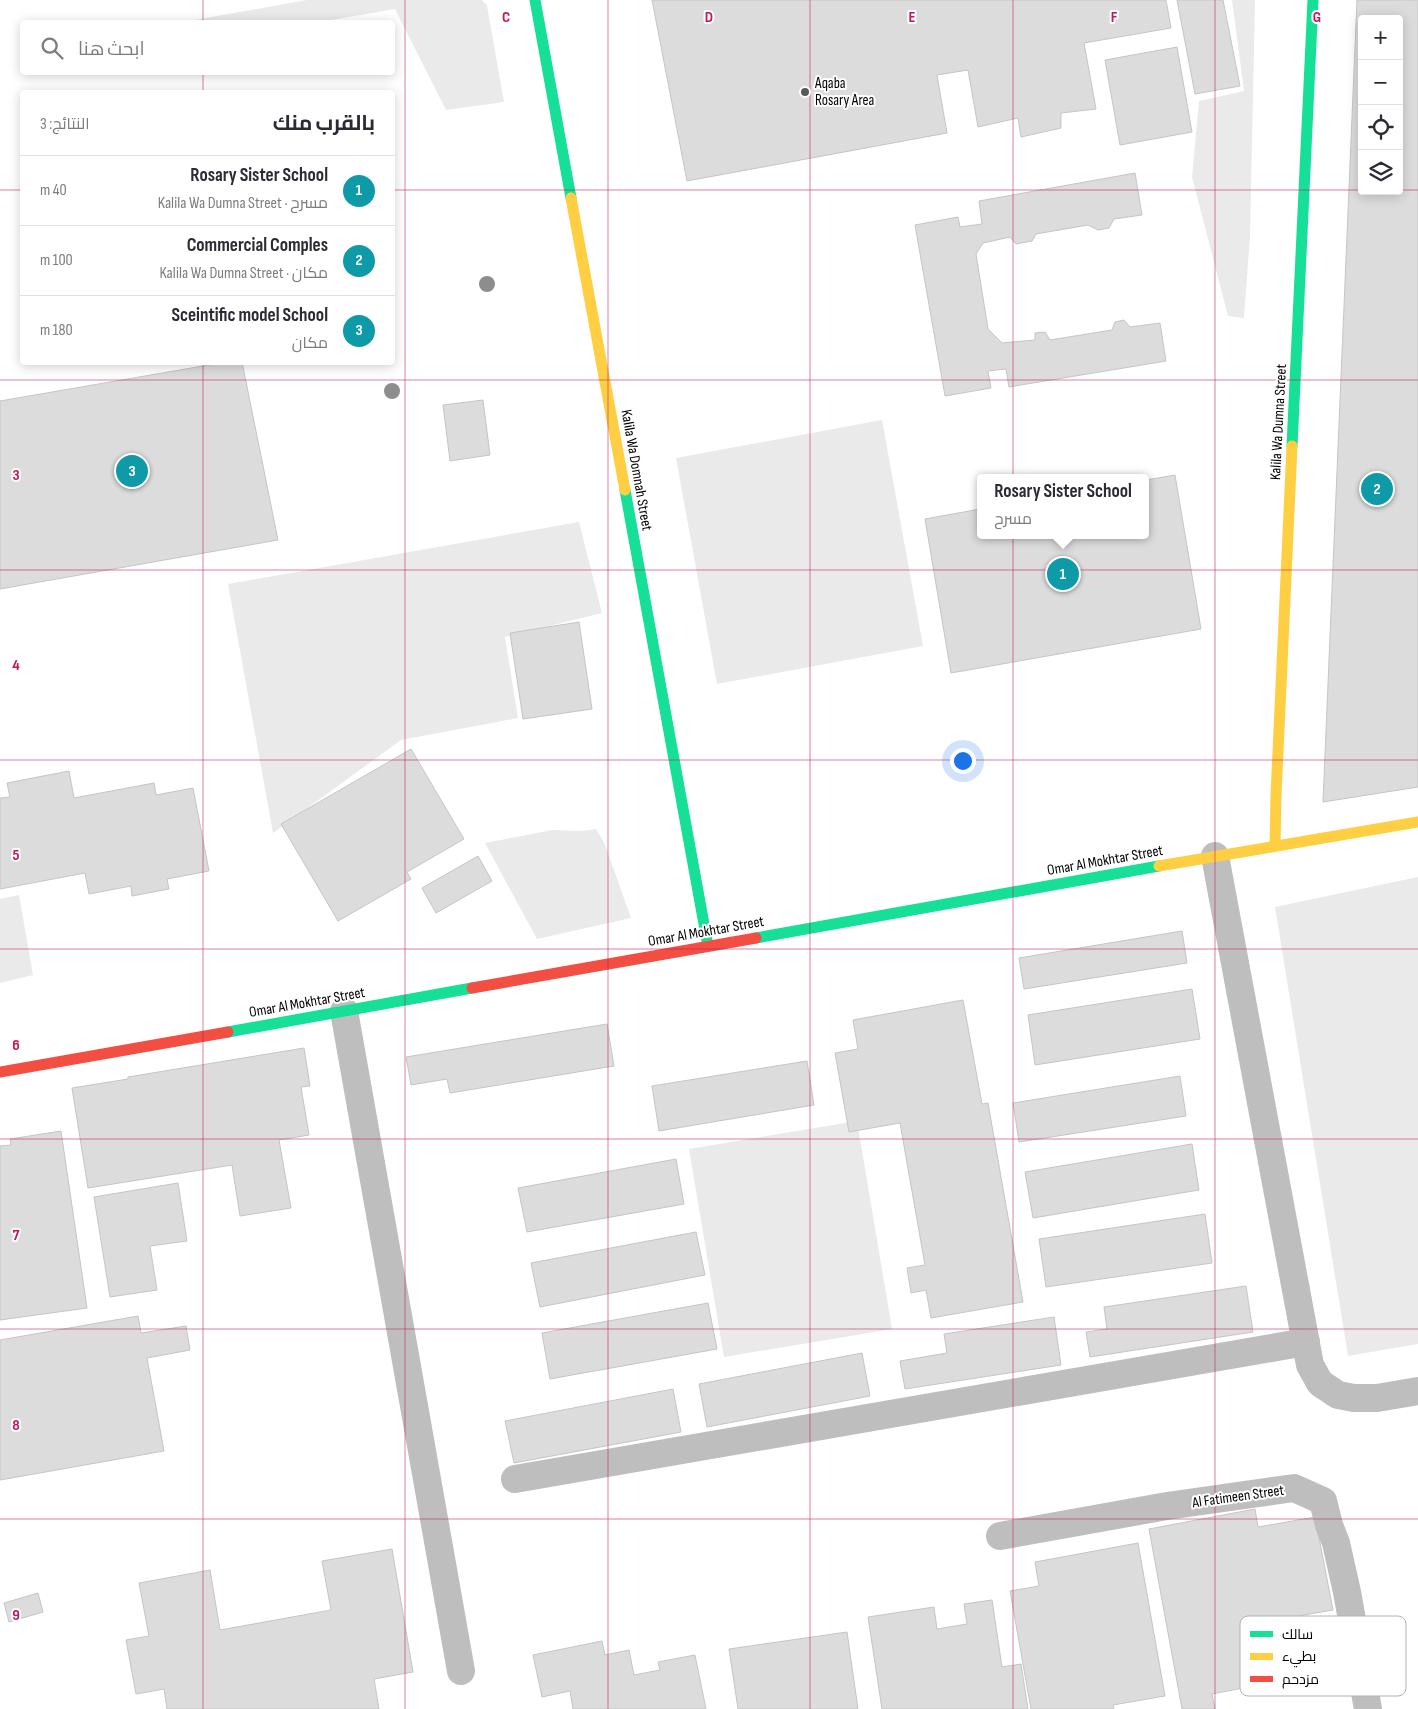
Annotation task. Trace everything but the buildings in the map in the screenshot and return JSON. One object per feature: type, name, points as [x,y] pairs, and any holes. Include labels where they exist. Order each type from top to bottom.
[{"type":"street","name":"Kalila Wa Domnah Street","points":[[535,0],[708,946]]},
{"type":"street","name":"Kalila Wa Dumna Street","points":[[1275,846],[1313,0]]},
{"type":"street","name":"Omar Al Mokhtar Street","points":[[0,1072],[1215,856],[1418,822]]},
{"type":"street","points":[[1215,856],[1310,1365],[1320,1383],[1338,1395],[1354,1398],[1377,1398],[1418,1391]]},
{"type":"street","points":[[344,1011],[462,1671]]},
{"type":"street","points":[[515,1479],[1306,1342]]},
{"type":"street","name":"Al Fatimeen Street","points":[[1000,1536],[1166,1506],[1294,1488],[1323,1501],[1336,1543],[1351,1616]]},
{"type":"street","name":"Al Fatimeen Street","points":[[1366,1696],[1368,1709]]},
{"type":"shaded area","points":[[307,0],[482,0],[487,6],[504,102],[446,110],[395,9],[331,20],[195,20]]},
{"type":"shaded area","points":[[1232,0],[1255,0],[1250,236],[1244,318],[1228,316],[1192,177],[1199,101],[1244,91]]},
{"type":"shaded area","points":[[882,420],[923,646],[717,684],[676,458]]},
{"type":"shaded area","points":[[579,522],[602,613],[505,637],[518,718],[401,740],[273,833],[228,584]]},
{"type":"shaded area","points":[[596,829],[604,842],[631,918],[537,939],[485,843],[552,830],[582,831]]},
{"type":"shaded area","points":[[1418,877],[1418,1344],[1348,1356],[1275,907]]},
{"type":"shaded area","points":[[19,895],[33,975],[0,983],[0,899]]},
{"type":"shaded area","points":[[857,1121],[892,1329],[724,1357],[689,1149]]},
{"type":"traffic: fast","points":[[535,0],[571,198]]},
{"type":"traffic: fast","points":[[1292,446],[1313,0]]},
{"type":"traffic: fast","points":[[625,490],[708,946]]},
{"type":"traffic: fast","points":[[756,938],[1159,866]]},
{"type":"traffic: fast","points":[[228,1032],[472,988]]},
{"type":"traffic: slow","points":[[571,198],[625,490]]},
{"type":"traffic: slow","points":[[1275,846],[1292,446]]},
{"type":"traffic: slow","points":[[1159,866],[1418,822]]},
{"type":"traffic: jam","points":[[472,988],[756,938]]},
{"type":"traffic: jam","points":[[0,1072],[228,1032]]},
{"type":"place","name":"Aqaba Rosary Area","points":[[805,92]]},
{"type":"place","name":"Sceintific model School","points":[[132,471]]},
{"type":"place","name":"Commercial Comples","points":[[1377,489]]},
{"type":"place","name":"Rosary Sister School","points":[[1063,574]]}]
